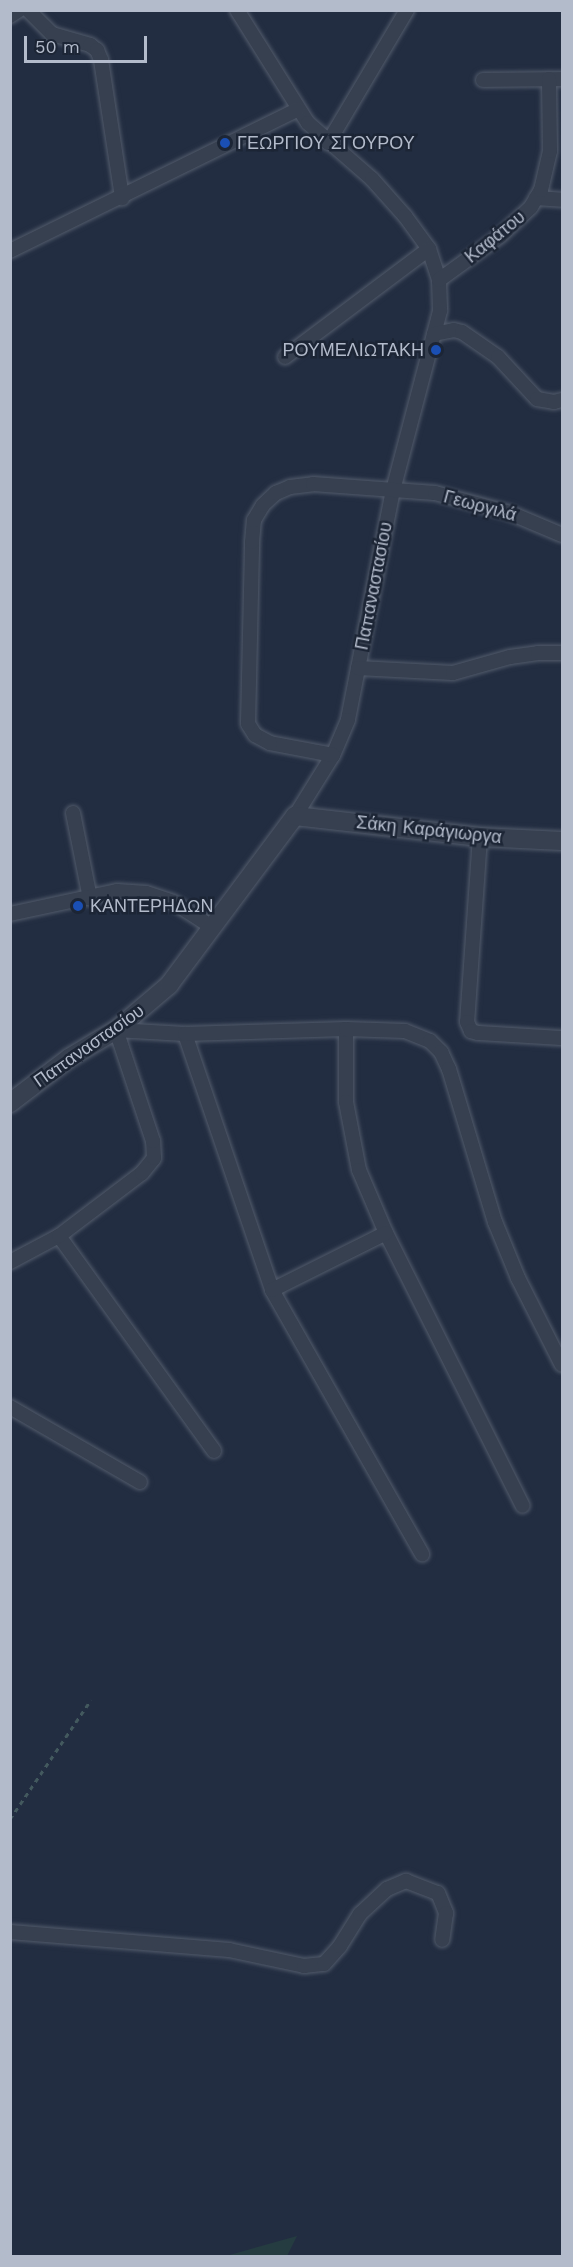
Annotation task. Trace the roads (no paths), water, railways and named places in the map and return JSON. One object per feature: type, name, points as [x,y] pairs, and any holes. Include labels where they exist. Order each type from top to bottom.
[{"type":"street","points":[[10,16],[19,10]]},
{"type":"street","points":[[28,10],[52,34],[90,45],[97,50],[101,60],[122,198]]},
{"type":"street","name":"Παπαναστασίου","points":[[10,1103],[69,1058],[116,1030],[169,985],[295,816],[333,755],[348,720],[393,490],[440,311],[439,280],[429,249],[405,216],[372,179],[328,143],[298,109],[237,10]]},
{"type":"street","points":[[328,143],[407,10]]},
{"type":"street","points":[[483,80],[556,79]]},
{"type":"street","name":"Καφάτου","points":[[439,280],[500,236],[531,207],[546,174],[556,79]]},
{"type":"street","points":[[10,251],[122,198],[298,109]]},
{"type":"street","points":[[536,198],[562,200]]},
{"type":"street","points":[[285,357],[429,249]]},
{"type":"street","points":[[434,334],[454,330],[462,332],[498,357],[537,399],[554,402],[562,400]]},
{"type":"street","name":"Γεωργιλά","points":[[333,755],[270,742],[255,735],[248,724],[254,520],[263,504],[276,493],[290,487],[313,484],[435,493],[510,513],[562,535]]},
{"type":"street","points":[[358,668],[453,673],[510,657],[538,653],[562,654]]},
{"type":"street","points":[[73,813],[90,898]]},
{"type":"street","name":"Σάκη Καράγιωργα","points":[[295,816],[480,837],[562,842]]},
{"type":"street","points":[[480,837],[467,1022],[471,1031],[478,1033],[562,1038]]},
{"type":"street","points":[[10,914],[117,891],[146,893],[173,902],[212,927]]},
{"type":"street","points":[[346,1029],[348,1124],[359,1170],[386,1233],[523,1506]]},
{"type":"street","points":[[10,1262],[59,1236],[142,1173],[154,1158],[153,1141],[116,1030],[184,1034],[346,1029],[405,1030],[430,1041],[441,1052],[449,1069],[495,1222],[518,1278],[562,1365]]},
{"type":"street","points":[[184,1034],[272,1290],[422,1554]]},
{"type":"street","points":[[272,1290],[386,1233]]},
{"type":"street","points":[[59,1236],[214,1451]]},
{"type":"street","points":[[10,1407],[140,1482]]},
{"type":"street","points":[[10,1932],[229,1950],[304,1966],[324,1964],[340,1946],[360,1914],[387,1889],[406,1881],[438,1893],[446,1913],[442,1940]]},
{"type":"place","name":"ΓΕΩΡΓΙΟΥ ΣΓΟΥΡΟΥ","points":[[225,143]]},
{"type":"place","name":"ΡΟΥΜΕΛΙΩΤΑΚΗ","points":[[436,350]]},
{"type":"place","name":"ΚΑΝΤΕΡΗΔΩΝ","points":[[78,906]]}]
